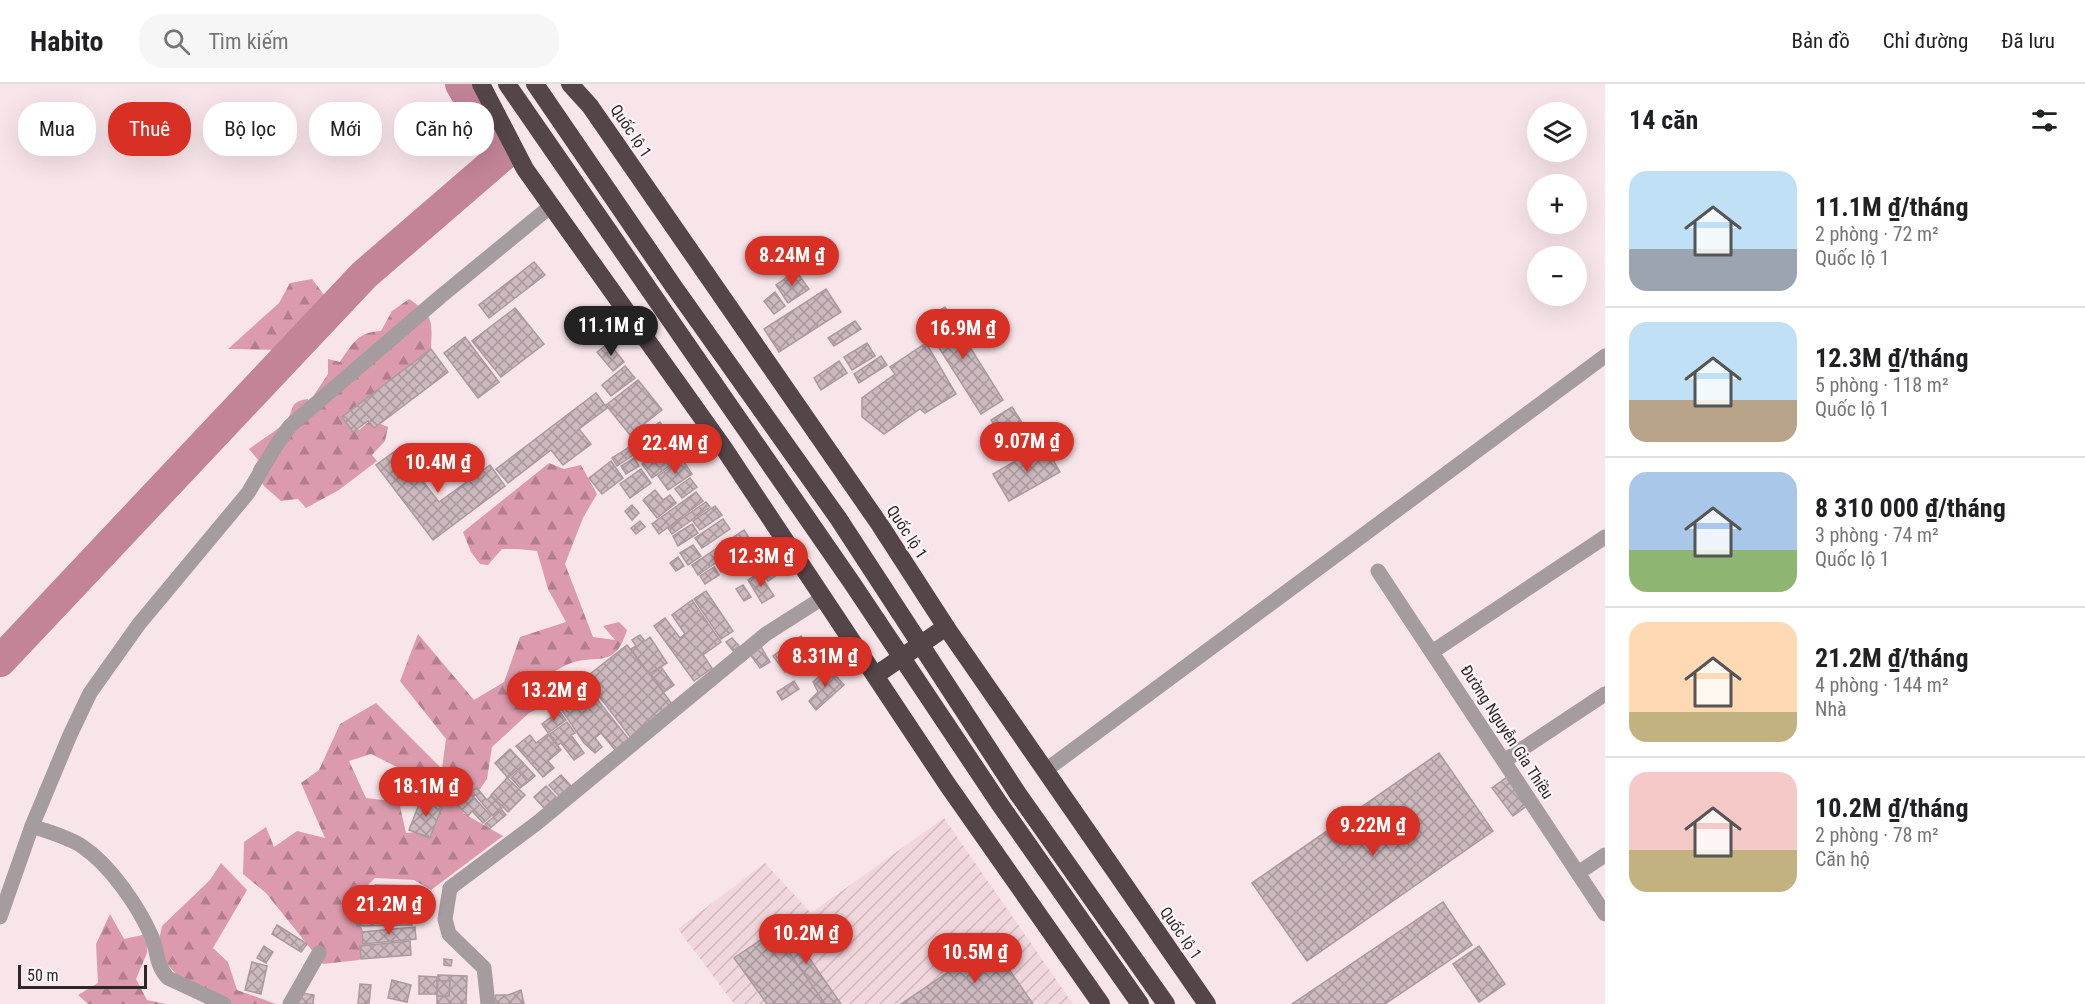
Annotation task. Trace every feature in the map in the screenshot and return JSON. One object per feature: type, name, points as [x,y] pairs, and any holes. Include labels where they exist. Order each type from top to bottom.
[{"type":"highway","points":[[481,84],[525,169],[723,447],[954,793],[1101,1004]]},
{"type":"highway","points":[[507,84],[902,658],[999,803],[1140,1004]]},
{"type":"highway","points":[[534,84],[681,297],[838,518],[1018,794],[1166,1004]]},
{"type":"highway","name":"Quốc lộ 1","points":[[570,84],[590,106],[1207,1004]]},
{"type":"highway","points":[[876,675],[946,627]]},
{"type":"highway","points":[[1125,947],[1154,929]]},
{"type":"street","points":[[0,917],[32,826],[90,693],[140,624],[248,493],[290,426],[440,297],[551,206]]},
{"type":"street","points":[[1046,770],[1605,356]]},
{"type":"street","points":[[1432,652],[1605,537]]},
{"type":"street","name":"Đường Nguyễn Gia Thiều","points":[[1378,571],[1605,914]]},
{"type":"street","points":[[488,1004],[484,968],[449,933],[445,919],[450,888],[537,823],[766,634],[824,597]]},
{"type":"street","points":[[1504,761],[1605,694]]},
{"type":"street","points":[[32,826],[76,843],[106,868],[141,915],[152,938],[162,972],[168,978],[224,1004]]},
{"type":"street","points":[[1578,873],[1605,855]]},
{"type":"street","points":[[290,1004],[319,953]]},
{"type":"shaded area","points":[[944,818],[1073,1004],[734,1004],[678,929],[765,863],[811,913]]},
{"type":"green space","points":[[364,275],[293,350],[228,349],[279,303],[290,283],[312,279],[328,300],[340,281]]},
{"type":"green space","points":[[409,299],[423,310],[430,320],[431,349],[347,415],[359,430],[371,420],[388,427],[385,441],[372,455],[377,461],[339,490],[306,508],[298,499],[281,501],[264,486],[253,469],[258,460],[249,449],[283,424],[297,402],[308,399],[312,411],[314,395],[328,374],[328,359],[340,362],[356,340],[367,333],[381,331],[392,311]]},
{"type":"green space","points":[[549,463],[564,469],[581,465],[597,494],[583,518],[565,564],[593,637],[615,640],[603,626],[619,622],[627,630],[617,650],[611,655],[571,663],[549,674],[552,702],[529,713],[492,747],[487,779],[463,813],[503,836],[431,890],[414,880],[375,878],[360,893],[358,921],[373,950],[359,960],[323,964],[266,893],[243,874],[244,842],[266,827],[274,847],[297,831],[325,838],[301,783],[319,770],[340,724],[376,703],[442,769],[446,739],[400,681],[418,634],[474,700],[504,682],[520,637],[566,622],[548,589],[537,551],[502,549],[488,565],[480,564],[471,552],[463,532]],"holes":[[[371,754],[409,773],[424,802],[426,831],[406,833],[399,802],[366,798],[349,761]]]},
{"type":"green space","points":[[221,863],[247,890],[213,948],[228,962],[237,990],[276,1004],[205,1004],[156,953],[162,926],[210,880]]},
{"type":"green space","points":[[110,914],[124,939],[147,934],[147,953],[136,979],[147,1000],[166,1004],[88,1004],[78,995],[98,983],[96,944]]},
{"type":"building","points":[[534,262],[545,275],[489,318],[479,305]]},
{"type":"building","points":[[796,271],[809,289],[788,303],[776,285]]},
{"type":"building","points":[[826,289],[841,312],[779,352],[764,329]]},
{"type":"building","points":[[775,292],[785,306],[774,314],[764,301]]},
{"type":"building","points":[[945,307],[1003,400],[981,414],[922,321]]},
{"type":"building","points":[[515,308],[544,344],[501,377],[472,341]]},
{"type":"building","points":[[855,321],[861,329],[834,346],[828,338]]},
{"type":"building","points":[[465,337],[499,382],[478,398],[444,353]]},
{"type":"building","points":[[609,343],[624,362],[613,371],[597,352]]},
{"type":"building","points":[[867,343],[875,356],[852,370],[844,357]]},
{"type":"building","points":[[926,343],[956,394],[925,413],[920,409],[884,434],[862,417],[862,398],[895,374],[890,367]]},
{"type":"building","points":[[431,349],[448,372],[374,428],[368,421],[353,432],[342,417]]},
{"type":"building","points":[[881,356],[887,365],[859,383],[854,374]]},
{"type":"building","points":[[839,361],[847,373],[821,390],[814,378]]},
{"type":"building","points":[[625,366],[635,378],[611,396],[602,385]]},
{"type":"building","points":[[638,380],[662,410],[630,435],[606,405]]},
{"type":"building","points":[[596,393],[607,408],[579,429],[591,444],[563,465],[551,450],[508,483],[496,469]]},
{"type":"building","points":[[1012,407],[1030,435],[1008,448],[991,420]]},
{"type":"building","points":[[660,422],[672,441],[652,454],[640,435]]},
{"type":"building","points":[[1044,444],[1060,472],[1009,501],[993,474]]},
{"type":"building","points":[[669,445],[679,459],[652,478],[642,464]]},
{"type":"building","points":[[631,446],[636,453],[617,466],[612,458]]},
{"type":"building","points":[[398,449],[439,502],[490,465],[505,486],[433,540],[376,465]]},
{"type":"building","points":[[634,458],[639,466],[626,474],[621,466]]},
{"type":"building","points":[[682,459],[692,474],[668,490],[658,476]]},
{"type":"building","points":[[611,461],[623,478],[602,494],[589,478]]},
{"type":"building","points":[[641,469],[651,483],[630,498],[620,484]]},
{"type":"building","points":[[690,478],[697,487],[682,498],[675,489]]},
{"type":"building","points":[[655,490],[663,500],[670,495],[676,503],[657,518],[643,500]]},
{"type":"building","points":[[696,492],[703,501],[659,534],[652,524]]},
{"type":"building","points":[[706,502],[710,507],[672,534],[668,528]]},
{"type":"building","points":[[632,505],[639,513],[632,520],[625,511]]},
{"type":"building","points":[[715,506],[722,515],[700,530],[693,521]]},
{"type":"building","points":[[723,519],[730,529],[702,548],[695,538]]},
{"type":"building","points":[[640,521],[645,527],[636,534],[631,528]]},
{"type":"building","points":[[692,524],[698,533],[678,546],[673,536]]},
{"type":"building","points":[[744,530],[750,539],[698,575],[692,565]]},
{"type":"building","points":[[757,539],[761,545],[750,553],[746,546]]},
{"type":"building","points":[[693,545],[701,556],[688,565],[680,553]]},
{"type":"building","points":[[742,547],[748,556],[721,572],[716,563]]},
{"type":"building","points":[[678,557],[684,566],[676,571],[670,563]]},
{"type":"building","points":[[769,557],[778,574],[768,581],[757,564]]},
{"type":"building","points":[[714,567],[719,575],[705,584],[700,576]]},
{"type":"building","points":[[759,573],[774,596],[762,603],[748,580]]},
{"type":"building","points":[[743,585],[751,597],[744,601],[736,589]]},
{"type":"building","points":[[706,591],[733,631],[721,639],[694,599]]},
{"type":"building","points":[[692,600],[721,642],[703,655],[712,668],[694,681],[654,626],[665,618],[680,638],[685,634],[672,615]]},
{"type":"building","points":[[640,635],[645,641],[650,637],[667,663],[649,674],[631,649],[636,646],[632,640]]},
{"type":"building","points":[[801,636],[809,647],[805,650],[809,656],[785,672],[773,656]]},
{"type":"building","points":[[732,638],[739,646],[733,651],[726,642]]},
{"type":"building","points":[[627,645],[673,705],[631,738],[585,678]]},
{"type":"building","points":[[761,647],[770,662],[760,668],[750,654]]},
{"type":"building","points":[[661,667],[674,685],[664,692],[651,675]]},
{"type":"building","points":[[829,668],[844,685],[816,710],[809,701],[818,692],[813,682]]},
{"type":"building","points":[[794,681],[799,689],[782,700],[777,692]]},
{"type":"building","points":[[586,685],[630,741],[616,751],[601,733],[595,738],[602,747],[595,753],[584,743],[559,706]]},
{"type":"building","points":[[559,711],[566,720],[548,733],[542,724]]},
{"type":"building","points":[[567,722],[575,733],[571,735],[584,753],[574,760],[561,743],[558,745],[550,734]]},
{"type":"building","points":[[548,734],[561,750],[548,761],[554,768],[543,777],[516,746],[530,735],[536,743]]},
{"type":"building","points":[[510,749],[524,764],[508,778],[495,763]]},
{"type":"building","points":[[1439,753],[1493,831],[1307,961],[1252,883]]},
{"type":"building","points":[[525,765],[535,776],[529,781],[519,770]]},
{"type":"building","points":[[518,771],[528,782],[520,788],[511,778]]},
{"type":"building","points":[[561,775],[571,786],[559,796],[549,785]]},
{"type":"building","points":[[1507,777],[1528,805],[1513,816],[1492,788]]},
{"type":"building","points":[[507,778],[525,795],[508,812],[491,795]]},
{"type":"building","points":[[546,786],[556,797],[544,808],[534,797]]},
{"type":"building","points":[[477,788],[487,800],[491,796],[502,808],[493,816],[472,791]]},
{"type":"building","points":[[470,793],[491,816],[483,823],[472,811],[468,816],[457,804]]},
{"type":"building","points":[[421,799],[442,807],[430,838],[409,830]]},
{"type":"building","points":[[502,810],[506,815],[489,829],[485,824]]},
{"type":"building","points":[[375,885],[414,886],[413,900],[375,899]]},
{"type":"building","points":[[411,902],[412,925],[357,926],[357,903]]},
{"type":"building","points":[[1443,902],[1472,945],[1385,1004],[1292,1004]]},
{"type":"building","points":[[785,923],[841,1004],[825,1004],[774,931]]},
{"type":"building","points":[[277,925],[307,944],[301,952],[272,934]]},
{"type":"building","points":[[415,927],[416,939],[363,944],[362,932]]},
{"type":"building","points":[[774,931],[825,1004],[767,1004],[734,958]]},
{"type":"building","points":[[410,941],[411,955],[361,959],[360,946]]},
{"type":"building","points":[[991,943],[1033,1004],[901,1004]]},
{"type":"building","points":[[264,946],[273,952],[266,963],[257,958]]},
{"type":"building","points":[[1479,946],[1505,984],[1479,1002],[1453,964]]},
{"type":"building","points":[[444,959],[452,960],[451,966],[444,965]]},
{"type":"building","points":[[252,962],[267,966],[261,994],[245,990]]},
{"type":"building","points":[[438,975],[467,976],[466,1004],[437,1004],[437,996],[449,996],[450,981],[438,981]]},
{"type":"building","points":[[419,976],[437,977],[437,994],[419,994]]},
{"type":"building","points":[[392,980],[411,985],[407,1002],[388,998]]},
{"type":"building","points":[[438,981],[450,981],[449,996],[437,996]]},
{"type":"building","points":[[360,984],[371,985],[369,1004],[358,1004]]},
{"type":"building","points":[[521,990],[524,1004],[494,1004],[496,995],[508,995]]},
{"type":"building","points":[[296,992],[314,995],[313,1004],[294,1004]]},
{"type":"waterway","points":[[0,661],[364,275],[503,155],[461,84]]}]
